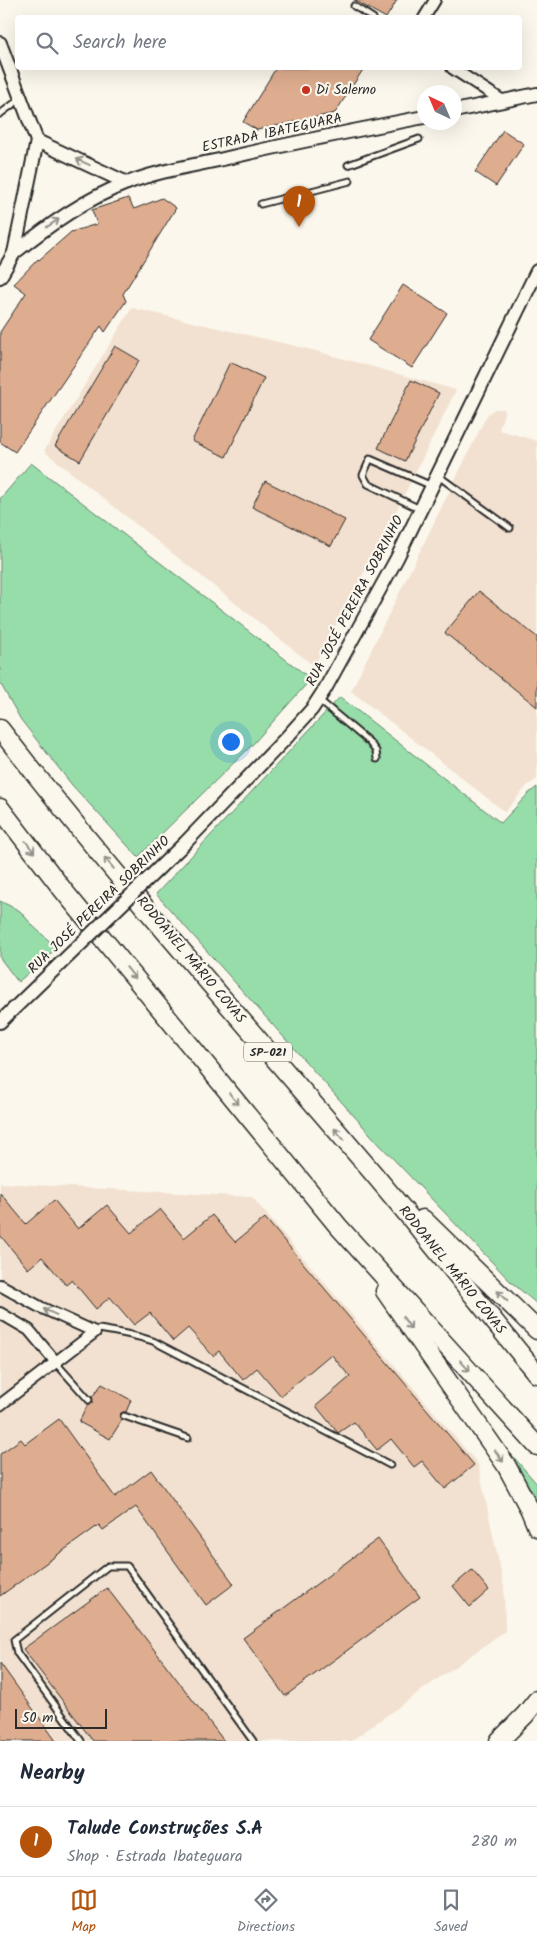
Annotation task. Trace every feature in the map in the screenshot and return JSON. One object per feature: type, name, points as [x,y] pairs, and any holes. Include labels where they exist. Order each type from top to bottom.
[{"type":"highway","name":"RODOANEL MÁRIO COVAS","points":[[0,729],[191,962],[362,1160],[537,1374]]},
{"type":"highway","points":[[0,808],[63,890],[338,1226],[537,1446]]},
{"type":"highway","points":[[362,1160],[537,1330]]},
{"type":"highway","points":[[338,1226],[506,1465],[537,1527]]},
{"type":"highway","points":[[498,1741],[525,1715],[537,1700]]},
{"type":"street","points":[[426,15],[435,0]]},
{"type":"street","points":[[0,43],[37,141],[14,253],[0,277]]},
{"type":"street","points":[[455,70],[503,101]]},
{"type":"street","points":[[462,109],[537,94]]},
{"type":"street","name":"ESTRADA IBATEGUARA","points":[[14,253],[45,228],[79,206],[127,183],[270,148],[417,118]]},
{"type":"street","points":[[37,141],[127,183]]},
{"type":"street","name":"RUA JOSÉ PEREIRA SOBRINHO","points":[[0,1022],[185,843],[280,744],[318,700],[370,611],[537,271]]},
{"type":"street","points":[[0,1285],[40,1307],[94,1332],[0,1405]]},
{"type":"street","points":[[0,1313],[29,1330],[55,1361]]},
{"type":"lane","points":[[354,6],[368,15]]},
{"type":"lane","points":[[0,114],[21,98]]},
{"type":"lane","points":[[348,165],[419,139]]},
{"type":"lane","points":[[261,204],[350,181]]},
{"type":"lane","points":[[421,509],[368,484],[363,475],[370,459],[434,480],[510,528]]},
{"type":"lane","points":[[318,700],[369,742],[376,751],[377,759]]},
{"type":"lane","points":[[94,1332],[99,1329],[138,1336],[153,1341],[390,1465]]},
{"type":"lane","points":[[55,1361],[89,1400]]},
{"type":"lane","points":[[124,1416],[188,1438]]},
{"type":"lane","points":[[81,1741],[17,1653],[14,1640],[108,1566],[127,1566],[253,1741]]},
{"type":"shaded area","points":[[132,308],[312,350],[456,390],[391,522],[314,666],[44,451]]},
{"type":"shaded area","points":[[494,409],[505,409],[499,430],[537,441],[537,779],[528,785],[505,812],[351,691],[487,415]]},
{"type":"shaded area","points":[[0,1183],[252,1197],[478,1464],[504,1587],[505,1631],[351,1741],[0,1741]]},
{"type":"green space","points":[[31,463],[311,679],[253,744],[138,857],[72,785],[21,720],[0,683],[0,499]]},
{"type":"green space","points":[[340,697],[501,823],[537,787],[537,1304],[511,1282],[379,1144],[156,894]]},
{"type":"green space","points":[[0,901],[20,911],[57,948],[18,982],[0,958]]},
{"type":"green space","points":[[511,1454],[537,1484],[537,1503]]},
{"type":"building","points":[[354,0],[397,0],[388,15],[381,15]]},
{"type":"building","name":"Di Salerno","points":[[275,70],[363,70],[335,113],[257,130],[243,122]]},
{"type":"building","points":[[503,130],[524,144],[496,186],[475,172]]},
{"type":"building","points":[[128,198],[134,209],[162,198],[176,208],[123,294],[126,301],[105,332],[101,326],[15,452],[0,442],[0,332],[26,293],[14,284],[38,259],[71,232],[97,224],[92,210]]},
{"type":"building","points":[[403,285],[447,313],[412,368],[368,340]]},
{"type":"building","points":[[115,346],[139,360],[80,461],[55,446]]},
{"type":"building","points":[[230,362],[264,378],[226,457],[192,441]]},
{"type":"building","points":[[411,380],[439,393],[405,461],[378,448]]},
{"type":"building","points":[[265,481],[345,520],[331,546],[252,507]]},
{"type":"building","points":[[479,591],[537,637],[537,707],[445,633]]},
{"type":"building","points":[[0,1193],[26,1224],[54,1200],[78,1229],[107,1205],[131,1233],[160,1209],[184,1238],[212,1215],[235,1242],[265,1218],[474,1465],[445,1489],[422,1461],[414,1467],[391,1439],[377,1450],[354,1422],[338,1433],[316,1406],[350,1377],[331,1354],[281,1396],[257,1368],[243,1380],[219,1351],[213,1356],[188,1328],[173,1341],[150,1313],[134,1325],[110,1297],[96,1309],[72,1280],[66,1285],[42,1257],[28,1269],[0,1235]]},
{"type":"building","points":[[102,1384],[131,1400],[126,1412],[120,1414],[122,1420],[110,1439],[79,1422],[88,1404],[92,1403],[92,1397]]},
{"type":"building","points":[[59,1419],[115,1497],[151,1470],[234,1584],[206,1605],[136,1507],[103,1530],[99,1525],[0,1596],[0,1454],[21,1439],[25,1444]]},
{"type":"building","points":[[378,1539],[420,1597],[285,1696],[243,1638]]},
{"type":"building","points":[[472,1570],[489,1590],[470,1607],[453,1586]]},
{"type":"building","points":[[107,1588],[224,1741],[93,1741],[23,1649]]},
{"type":"building","points":[[0,1663],[56,1741],[0,1741]]},
{"type":"place","name":"Di Salerno","points":[[306,90]]},
{"type":"place","name":"Talude Construções S.A","points":[[299,227]]}]
